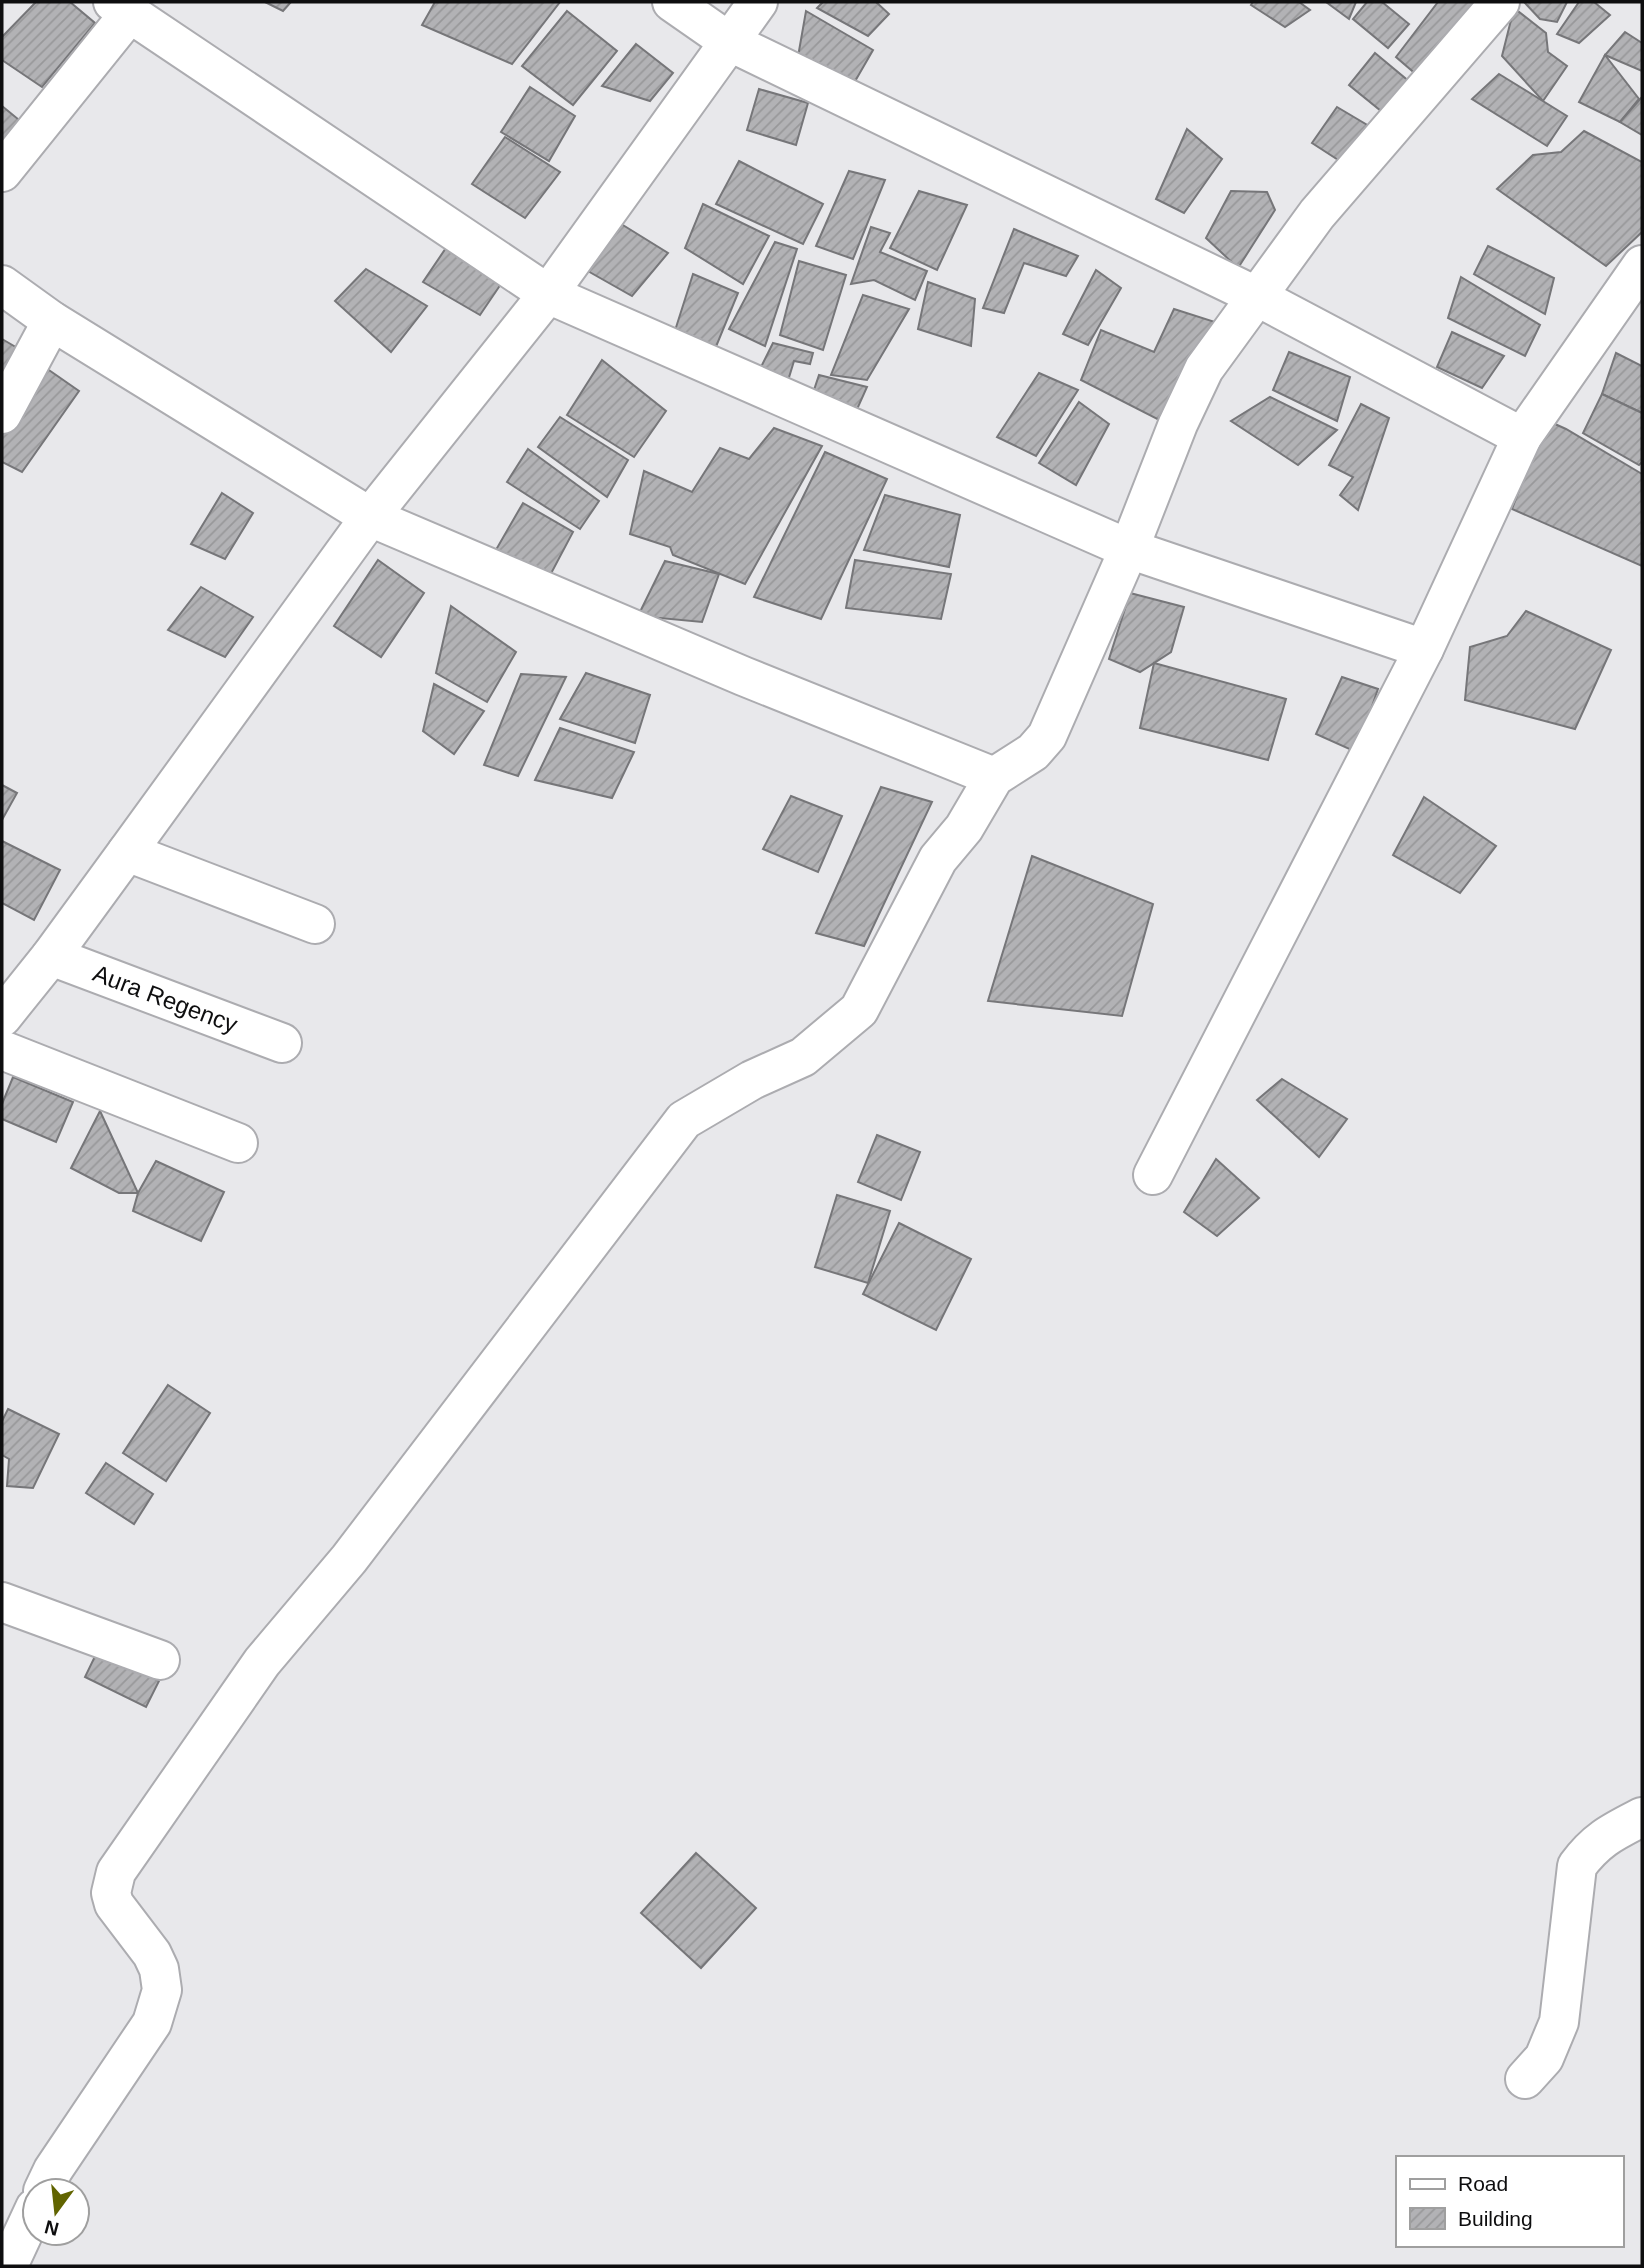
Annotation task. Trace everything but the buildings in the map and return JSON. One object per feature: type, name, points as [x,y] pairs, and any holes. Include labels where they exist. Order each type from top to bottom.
[{"type":"street","points":[[672,2],[728,41],[1256,296],[1522,437]]},
{"type":"street","points":[[2,1017],[51,956],[370,517],[548,294],[758,2]]},
{"type":"street","points":[[49,2177],[152,2023],[162,1990],[159,1969],[152,1954],[114,1904],[111,1893],[116,1872],[262,1662],[349,1559],[684,1120],[752,1080],[803,1057],[859,1010],[938,859],[964,828],[994,777],[1033,752],[1047,736],[1204,369],[1317,214],[1500,2]]},
{"type":"street","points":[[2,172],[121,8],[548,294],[1129,549],[1424,649]]},
{"type":"street","points":[[1153,1175],[1424,649],[1522,437],[1642,265]]},
{"type":"street","points":[[2,285],[52,321],[370,517],[743,676],[994,777]]},
{"type":"street","points":[[2,414],[52,321]]},
{"type":"street","points":[[127,852],[315,924]]},
{"type":"street","name":"Aura Regency","points":[[51,956],[282,1042]]},
{"type":"street","points":[[2,1050],[238,1143]]},
{"type":"street","points":[[2,1602],[160,1660]]},
{"type":"street","points":[[1525,2078],[1545,2058],[1559,2022],[1577,1866],[1590,1848],[1599,1841],[1642,1817]]},
{"type":"street","points":[[8,2266],[21,2238]]}]
